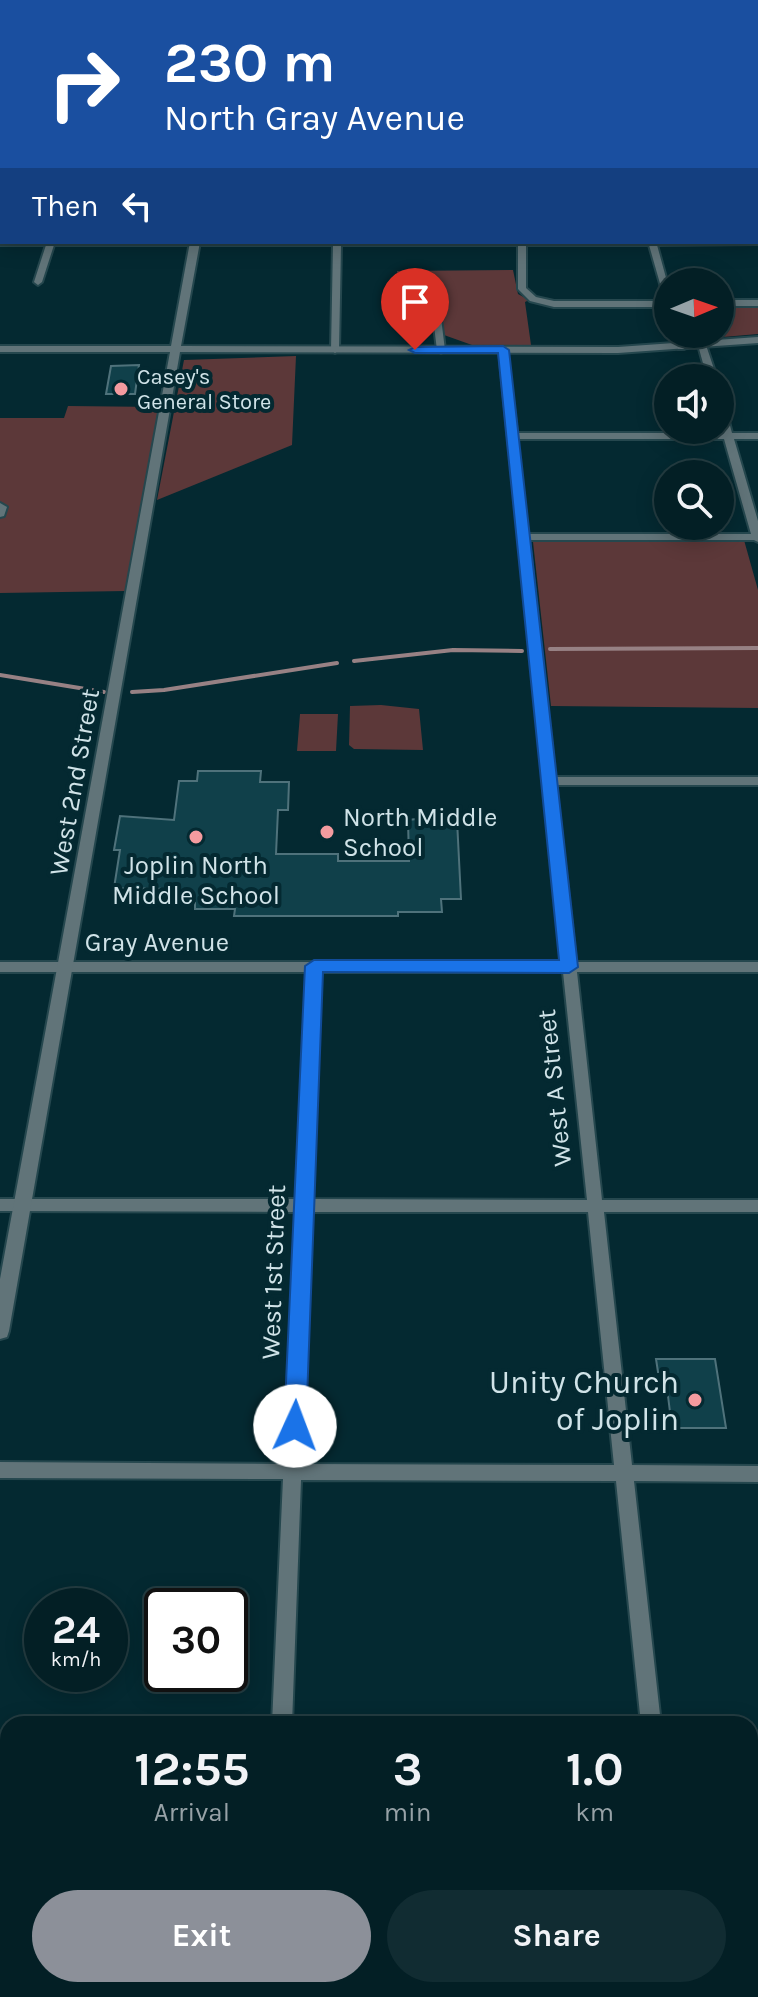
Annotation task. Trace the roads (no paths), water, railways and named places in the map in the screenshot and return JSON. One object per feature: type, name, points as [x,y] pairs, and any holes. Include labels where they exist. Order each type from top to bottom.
[{"type":"street","points":[[38,282],[50,244]]},
{"type":"street","name":"West 2nd Street","points":[[0,1331],[195,244]]},
{"type":"street","points":[[335,350],[337,244]]},
{"type":"street","points":[[522,244],[522,289],[536,301],[554,304],[654,302]]},
{"type":"street","points":[[653,244],[659,268]]},
{"type":"street","points":[[432,278],[441,350]]},
{"type":"street","points":[[734,303],[758,303]]},
{"type":"street","points":[[734,342],[758,340]]},
{"type":"street","points":[[0,349],[175,351],[654,347]]},
{"type":"street","name":"West A Street","points":[[503,350],[650,1716]]},
{"type":"street","points":[[513,436],[654,436]]},
{"type":"street","points":[[734,436],[758,436]]},
{"type":"street","points":[[523,537],[758,537],[731,444]]},
{"type":"street","points":[[0,506],[0,514]]},
{"type":"street","points":[[549,781],[758,781]]},
{"type":"street","name":"West 1st Street","points":[[282,1716],[314,966]]},
{"type":"street","name":"Gray Avenue","points":[[0,967],[758,967]]},
{"type":"street","points":[[0,1205],[758,1206]]},
{"type":"street","points":[[0,1470],[758,1474]]},
{"type":"waterway","points":[[550,649],[758,648]]},
{"type":"waterway","points":[[354,661],[453,650],[522,651]]},
{"type":"waterway","points":[[132,692],[164,690],[337,663]]},
{"type":"waterway","points":[[0,675],[104,692]]},
{"type":"place","name":"Casey's General Store","points":[[121,389]]},
{"type":"place","name":"North Middle School","points":[[327,832]]},
{"type":"place","name":"Joplin North Middle School","points":[[196,837]]},
{"type":"place","name":"Unity Church of Joplin","points":[[695,1400]]}]
